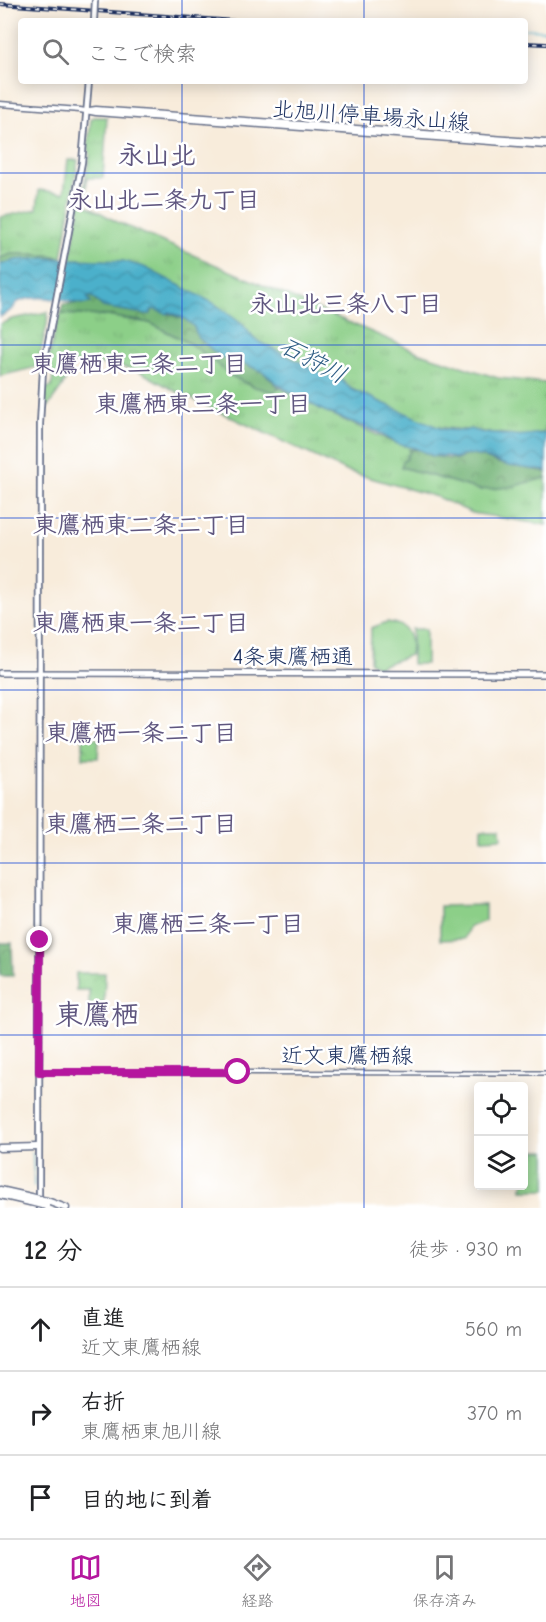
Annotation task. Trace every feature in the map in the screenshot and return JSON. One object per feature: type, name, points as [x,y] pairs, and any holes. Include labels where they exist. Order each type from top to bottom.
[{"type":"highway","name":"4条東鷹栖通","points":[[0,673],[546,674]]},
{"type":"highway","points":[[0,1147],[38,1147]]},
{"type":"highway","points":[[0,1190],[46,1206],[66,1208]]},
{"type":"highway","points":[[0,1196],[31,1199]]},
{"type":"main road","points":[[94,18],[95,0]]},
{"type":"main road","points":[[46,1206],[38,1147],[40,424],[43,369],[82,162],[89,84]]},
{"type":"main road","name":"北旭川停車場永山線","points":[[0,104],[96,113],[546,144]]},
{"type":"street","name":"近文東鷹栖線","points":[[39,1072],[546,1073]]},
{"type":"green space","points":[[107,117],[103,178],[87,178],[85,204],[119,223],[420,353],[498,378],[546,383],[546,432],[526,436],[436,427],[351,389],[339,379],[325,375],[254,339],[243,325],[123,261],[70,259],[90,155],[88,146],[91,119]]},
{"type":"green space","points":[[68,160],[78,160],[62,258],[31,254],[0,258],[0,217],[37,209],[39,190],[64,193]]},
{"type":"green space","points":[[11,254],[50,255],[62,258],[16,260],[0,265],[0,258]]},
{"type":"green space","points":[[86,297],[92,297],[103,307],[150,314],[153,309],[185,319],[194,327],[198,337],[218,355],[235,359],[263,372],[280,388],[273,392],[251,386],[230,375],[189,343],[150,323],[108,316],[61,314],[63,304],[90,303]]},
{"type":"green space","points":[[48,312],[37,367],[0,376],[0,324],[12,319]]},
{"type":"green space","points":[[61,314],[108,316],[150,323],[189,343],[230,375],[273,392],[280,388],[397,444],[418,449],[409,450],[410,453],[401,467],[480,490],[546,478],[546,525],[472,513],[437,497],[346,471],[177,392],[139,371],[114,365],[73,363],[62,387],[47,408],[44,400],[45,388],[52,387],[53,372],[46,370]]},
{"type":"green space","points":[[418,449],[432,456],[458,460],[467,454],[484,457],[497,463],[546,472],[546,478],[510,487],[480,490],[401,467],[410,453],[409,450]]},
{"type":"green space","points":[[387,622],[400,625],[408,632],[411,642],[410,655],[378,667],[370,662],[371,628]]},
{"type":"green space","points":[[412,629],[426,629],[426,664],[412,664]]},
{"type":"green space","points":[[83,737],[99,738],[98,758],[83,758]]},
{"type":"green space","points":[[482,827],[501,827],[502,838],[482,839]]},
{"type":"green space","points":[[485,905],[485,921],[469,927],[464,939],[440,940],[440,906]]},
{"type":"green space","points":[[0,943],[12,943],[13,976],[0,976]]},
{"type":"green space","points":[[76,973],[105,973],[104,1004],[89,1004],[89,990],[76,990]]},
{"type":"green space","points":[[528,1151],[546,1151],[546,1190],[528,1190]]},
{"type":"water","name":"石狩川","points":[[49,258],[123,261],[144,267],[215,304],[243,325],[254,339],[325,375],[337,376],[351,389],[442,429],[463,431],[471,429],[484,433],[516,436],[546,433],[546,471],[509,466],[467,454],[457,459],[433,456],[415,448],[397,444],[379,433],[322,410],[280,386],[263,372],[218,355],[198,337],[194,327],[185,319],[169,312],[167,314],[153,309],[151,314],[145,314],[103,307],[92,297],[87,297],[91,303],[84,304],[58,299],[32,298],[16,303],[13,309],[0,317],[0,265],[16,260]]},
{"type":"waterway","points":[[528,29],[546,30]]},
{"type":"waterway","points":[[31,1143],[34,1140],[34,1079]]},
{"type":"waterway","points":[[30,1152],[33,1154],[34,1186]]},
{"type":"railway","points":[[0,4],[194,18]]},
{"type":"railway","points":[[528,43],[546,44]]},
{"type":"district","name":"永山北","points":[[157,156]]},
{"type":"district","name":"永山北二条九丁目","points":[[164,200]]},
{"type":"district","name":"永山北三条八丁目","points":[[346,304]]},
{"type":"district","name":"東鷹栖東三条二丁目","points":[[139,364]]},
{"type":"district","name":"東鷹栖東三条一丁目","points":[[203,404]]},
{"type":"district","name":"東鷹栖東二条二丁目","points":[[141,525]]},
{"type":"district","name":"東鷹栖東一条二丁目","points":[[141,623]]},
{"type":"district","name":"東鷹栖一条二丁目","points":[[141,733]]},
{"type":"district","name":"東鷹栖二条二丁目","points":[[141,824]]},
{"type":"district","name":"東鷹栖三条一丁目","points":[[208,924]]},
{"type":"district","name":"東鷹栖","points":[[97,1015]]},
{"type":"route","points":[[40,940],[39,1072],[238,1072]]}]
